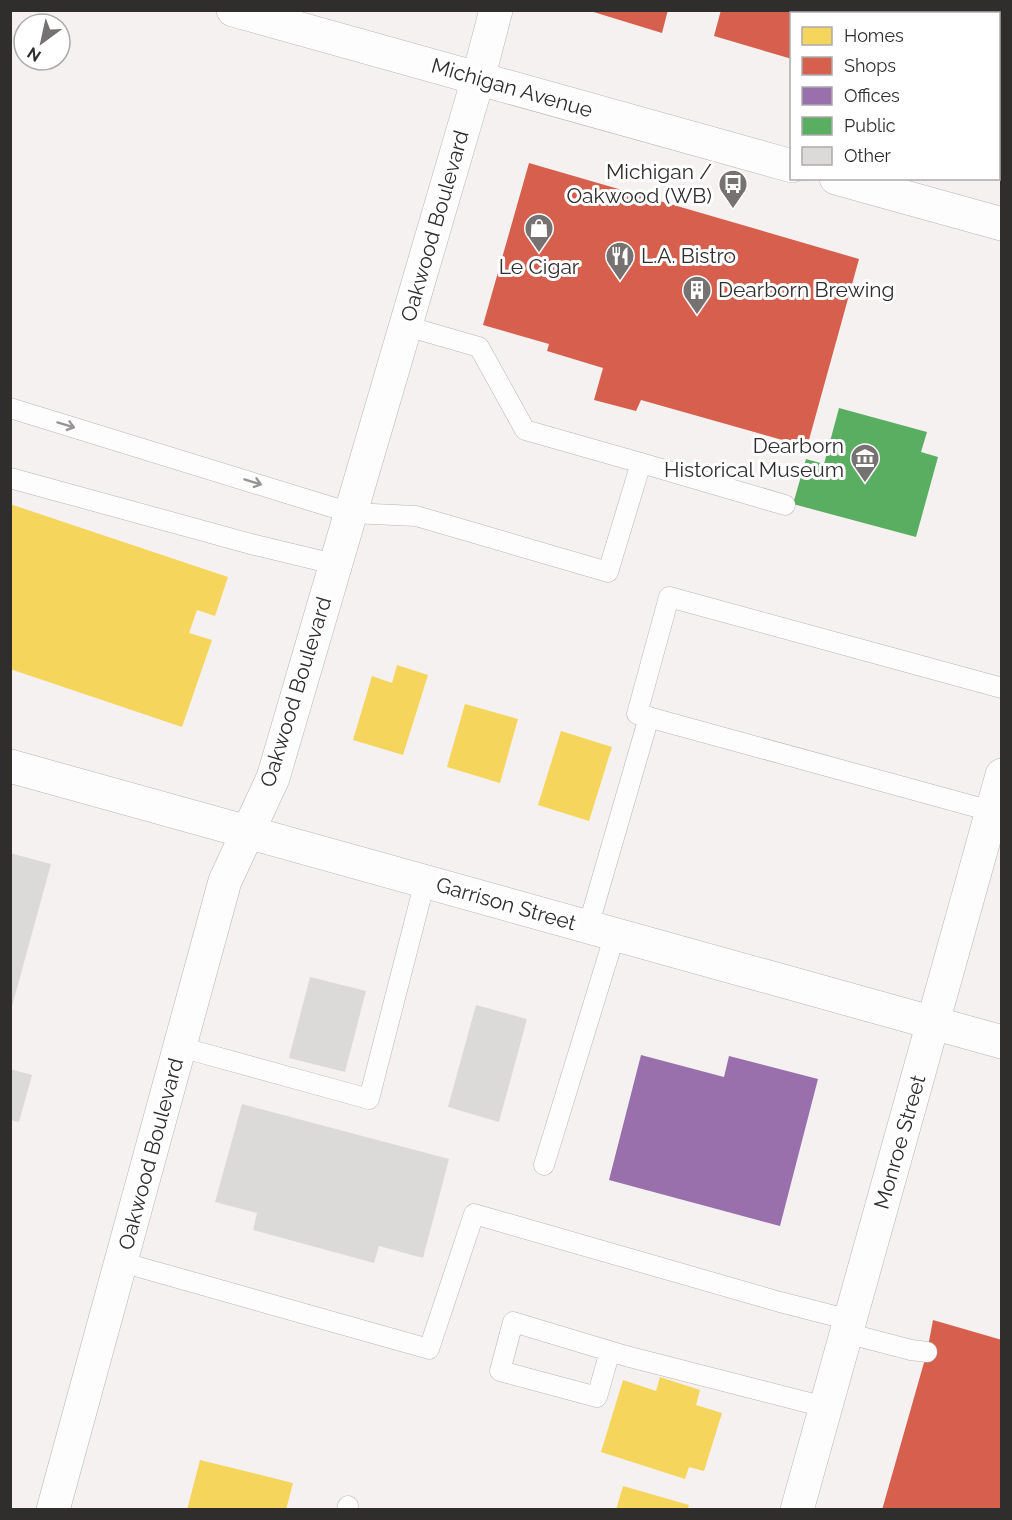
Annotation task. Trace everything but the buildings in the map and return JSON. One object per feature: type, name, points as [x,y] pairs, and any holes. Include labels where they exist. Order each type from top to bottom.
[{"type":"street","name":"Michigan Avenue","points":[[233,10],[790,165]]},
{"type":"street","name":"Oakwood Boulevard","points":[[53,1509],[225,881],[273,778],[478,79],[496,10]]},
{"type":"street","points":[[843,180],[1002,224]]},
{"type":"street","name":"Garrison Street","points":[[10,766],[1002,1042]]},
{"type":"street","name":"Monroe Street","points":[[797,1509],[1002,775]]},
{"type":"lane","points":[[406,326],[478,347],[525,430],[785,505]]},
{"type":"lane","points":[[10,408],[351,513],[416,516],[608,572],[641,463]]},
{"type":"lane","points":[[10,478],[255,545],[334,564]]},
{"type":"lane","points":[[992,811],[638,714],[669,597],[1002,688]]},
{"type":"lane","points":[[544,1165],[601,930],[649,717]]},
{"type":"lane","points":[[180,1047],[369,1099],[425,881]]},
{"type":"lane","points":[[121,1262],[429,1349],[474,1214],[780,1302],[911,1350],[927,1352]]},
{"type":"lane","points":[[610,1351],[597,1397],[500,1371],[513,1323],[610,1351],[825,1407]]},
{"type":"place","name":"Michigan / Oakwood (WB)","points":[[733,210]]},
{"type":"place","name":"Le Cigar","points":[[539,254]]},
{"type":"place","name":"L.A. Bistro","points":[[620,282]]},
{"type":"place","name":"Dearborn Brewing","points":[[697,316]]},
{"type":"place","name":"Dearborn Historical Museum","points":[[865,484]]}]
